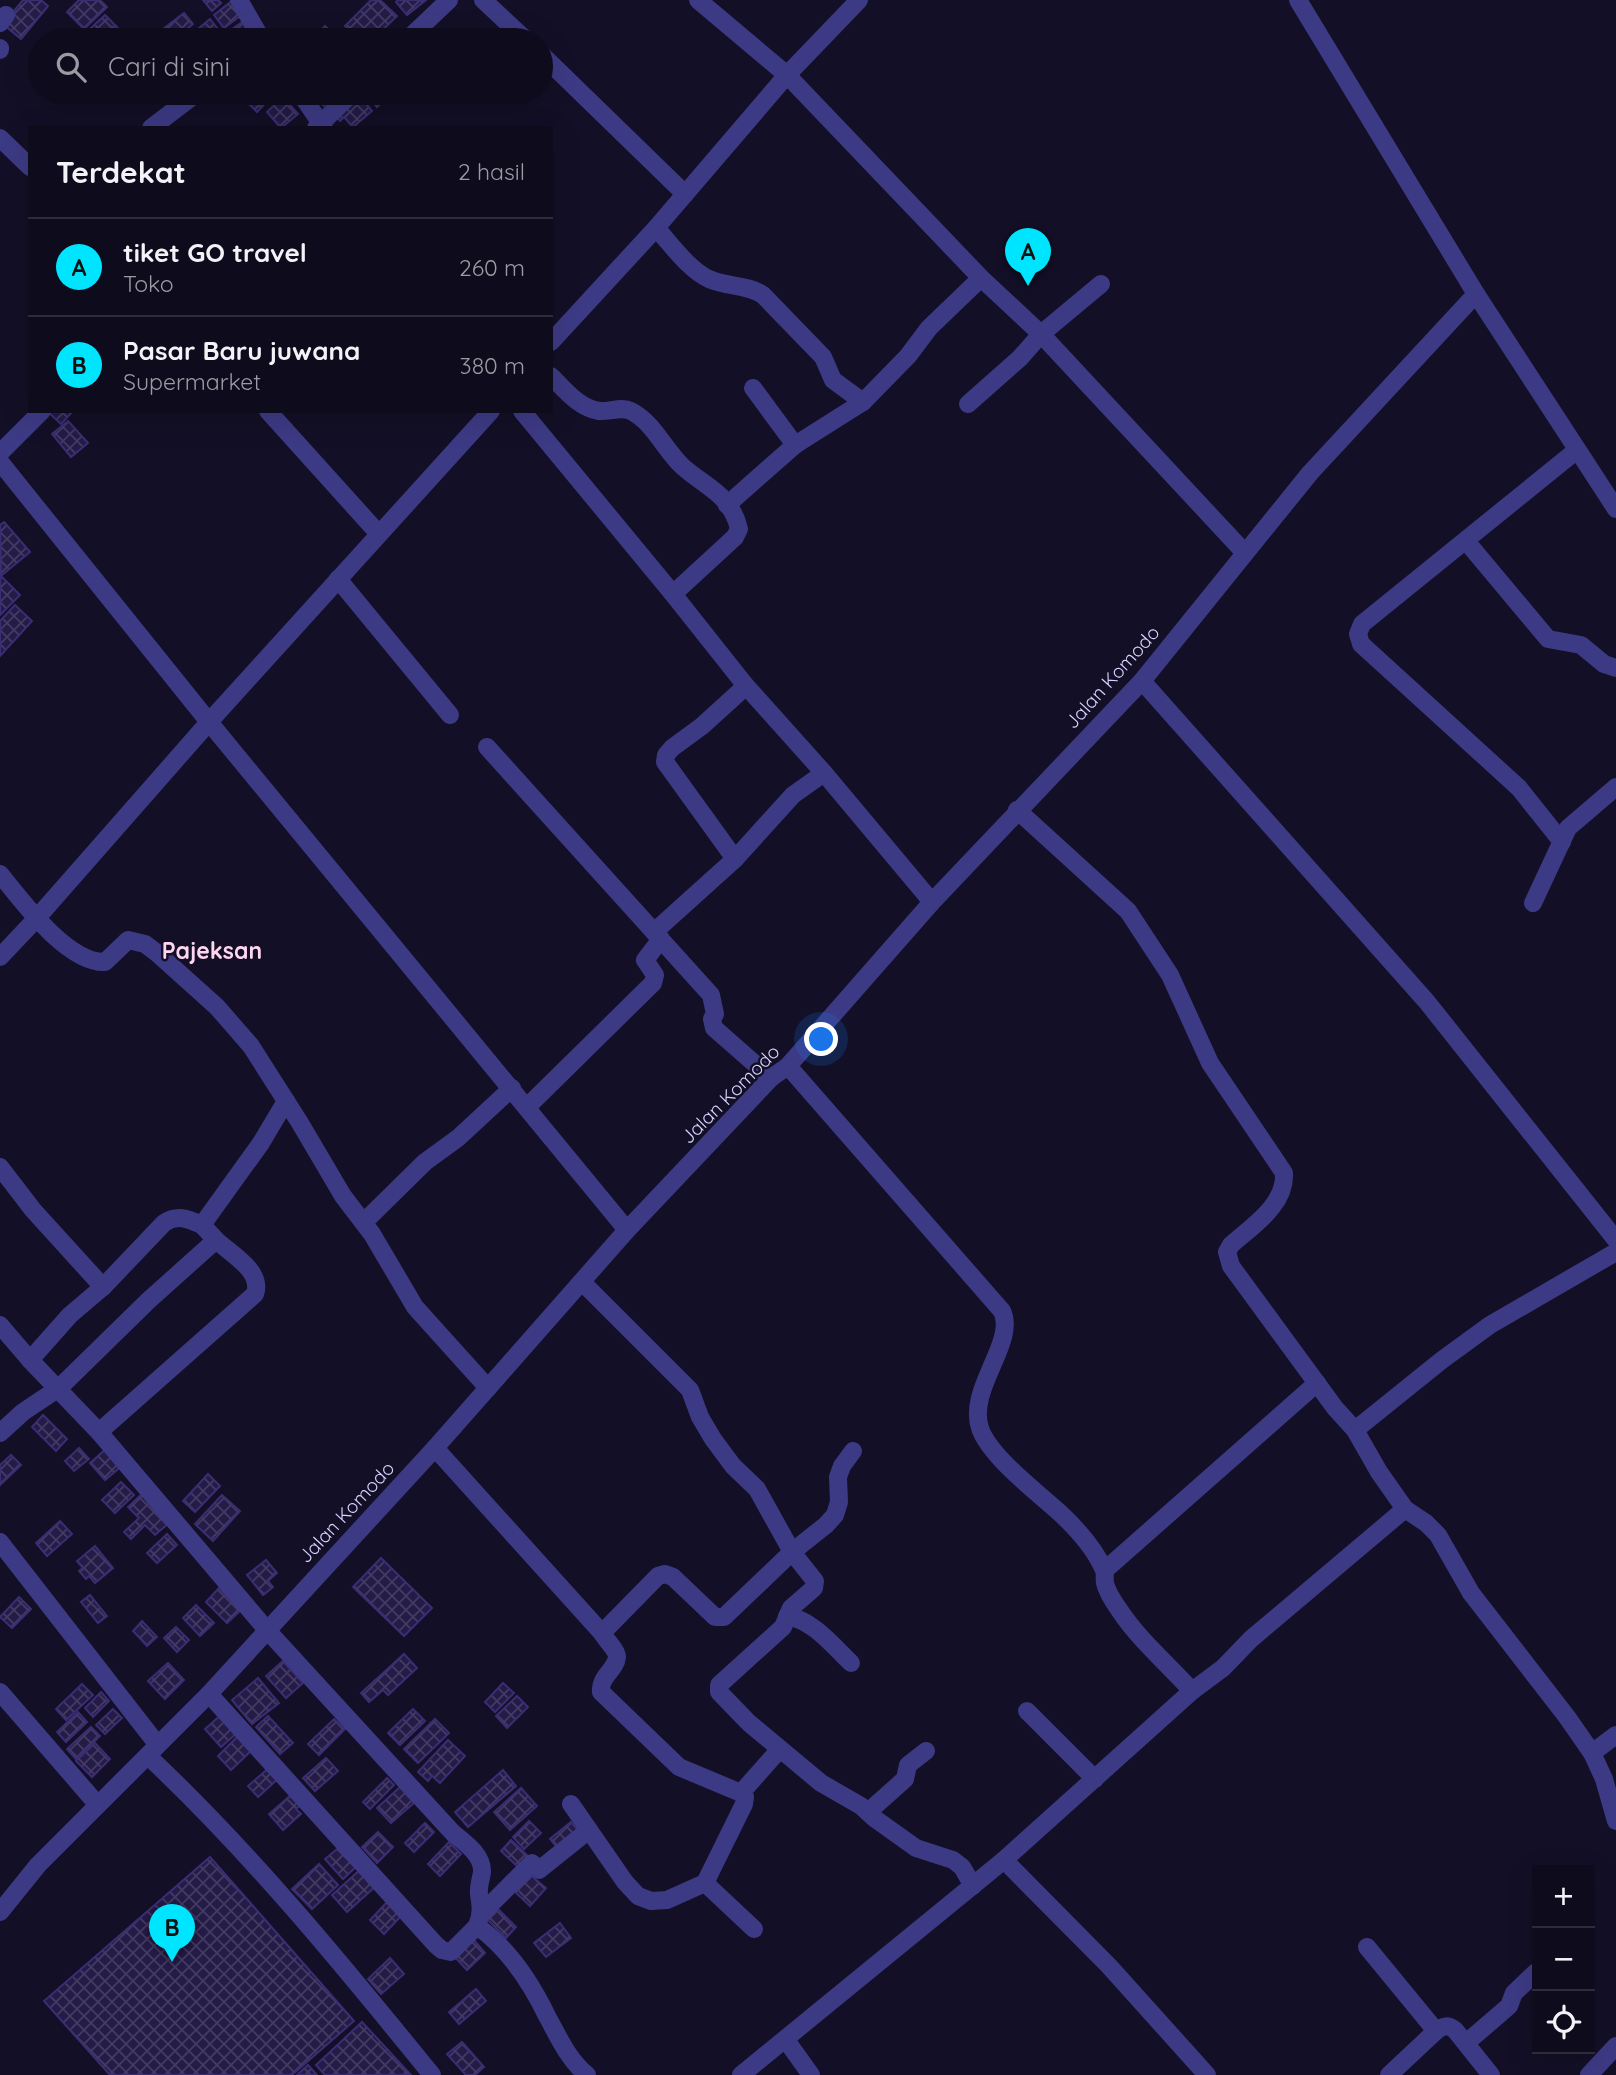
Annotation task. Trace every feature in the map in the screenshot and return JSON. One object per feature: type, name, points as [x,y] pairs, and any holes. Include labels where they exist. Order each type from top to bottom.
[{"type":"street","points":[[239,0],[254,28]]},
{"type":"street","points":[[420,28],[449,0]]},
{"type":"street","points":[[483,0],[513,28]]},
{"type":"street","points":[[698,0],[787,75],[981,278],[1041,334],[1245,553]]},
{"type":"street","points":[[553,340],[656,228],[787,75],[859,0]]},
{"type":"street","points":[[1298,0],[1476,294],[1616,509]]},
{"type":"street","points":[[553,66],[685,194]]},
{"type":"street","points":[[154,126],[181,105]]},
{"type":"street","points":[[307,105],[320,126],[340,105]]},
{"type":"street","points":[[0,138],[28,165]]},
{"type":"street","points":[[656,228],[705,277],[754,289],[763,295],[823,357],[833,380],[863,402]]},
{"type":"street","points":[[727,505],[794,445],[863,402],[908,356],[929,328],[981,278]]},
{"type":"street","points":[[968,404],[1020,358],[1041,334],[1101,284]]},
{"type":"street","name":"Jalan Komodo","points":[[0,1912],[38,1864],[209,1694],[435,1448],[627,1230],[771,1079],[788,1066],[932,902],[1142,681],[1310,473],[1476,294]]},
{"type":"street","points":[[553,378],[585,407],[599,411],[625,408],[634,412],[654,429],[682,466],[710,485],[736,517],[739,529],[735,537],[673,594]]},
{"type":"street","points":[[753,388],[794,445]]},
{"type":"street","points":[[0,453],[40,413]]},
{"type":"street","points":[[270,413],[378,533]]},
{"type":"street","points":[[0,957],[378,533],[489,413]]},
{"type":"street","points":[[525,413],[746,686],[824,773],[932,902]]},
{"type":"street","points":[[1562,842],[1519,788],[1360,644],[1358,639],[1362,624],[1577,450]]},
{"type":"street","points":[[0,462],[209,722],[627,1230]]},
{"type":"street","points":[[1466,541],[1548,639],[1581,645],[1604,664],[1616,668]]},
{"type":"street","points":[[338,579],[450,715]]},
{"type":"street","points":[[1142,681],[1427,1002],[1616,1240]]},
{"type":"street","points":[[735,859],[665,762],[666,755],[672,748],[702,726],[746,686]]},
{"type":"street","points":[[487,747],[711,995],[715,1014],[712,1019],[714,1028],[771,1079]]},
{"type":"street","points":[[527,1107],[653,983],[655,975],[645,960],[658,936],[735,859],[793,795],[824,773]]},
{"type":"street","points":[[1533,902],[1568,828],[1616,788]]},
{"type":"street","points":[[1017,810],[1128,911],[1170,975],[1210,1063],[1284,1173],[1285,1181],[1277,1201],[1231,1245],[1228,1259],[1335,1408],[1355,1430],[1379,1472],[1405,1509],[1438,1535],[1471,1593],[1592,1753],[1604,1779],[1616,1821]]},
{"type":"street","points":[[0,874],[36,919],[88,960],[105,962],[128,940],[145,944],[229,1020],[251,1046],[337,1187],[364,1222],[415,1307],[488,1388]]},
{"type":"street","points":[[788,1066],[1002,1311],[1006,1325],[1004,1336],[978,1402],[980,1429],[993,1450],[1063,1516],[1091,1548],[1105,1570],[1105,1585],[1119,1610],[1192,1691]]},
{"type":"street","points":[[364,1222],[425,1162],[458,1138],[512,1088]]},
{"type":"street","points":[[202,1225],[261,1143],[286,1101]]},
{"type":"street","points":[[0,1167],[33,1210],[103,1287]]},
{"type":"street","points":[[30,1360],[64,1321],[103,1287],[142,1243],[173,1217],[183,1217],[202,1225],[253,1273],[257,1281],[255,1294],[99,1432]]},
{"type":"street","points":[[0,1433],[23,1412],[59,1388],[149,1300],[216,1240]]},
{"type":"street","points":[[1355,1430],[1490,1325],[1616,1252]]},
{"type":"street","points":[[582,1282],[690,1390],[700,1417],[713,1439],[733,1466],[757,1489],[792,1552],[815,1581],[815,1585],[791,1608],[783,1627],[719,1685],[718,1689],[730,1704],[779,1750],[821,1783],[843,1794],[916,1849],[953,1860],[962,1867],[973,1886]]},
{"type":"street","points":[[0,1325],[99,1432],[266,1629],[481,1861],[478,1893],[480,1920],[513,1961],[571,2059],[587,2075]]},
{"type":"street","points":[[1105,1570],[1317,1383]]},
{"type":"street","points":[[435,1448],[602,1633],[617,1656],[601,1684],[601,1692],[679,1767],[745,1797],[705,1883],[667,1900],[651,1901],[638,1896],[625,1882],[571,1804]]},
{"type":"street","points":[[602,1633],[658,1576],[664,1574],[673,1577],[715,1617],[724,1618],[792,1552],[835,1515],[839,1502],[838,1477],[853,1451]]},
{"type":"street","points":[[741,2075],[1004,1860],[1192,1691],[1223,1668],[1251,1639],[1405,1509]]},
{"type":"street","points":[[0,1542],[153,1750],[324,1942],[432,2075]]},
{"type":"street","points":[[787,1616],[798,1619],[817,1631],[851,1663]]},
{"type":"street","points":[[0,1692],[97,1804]]},
{"type":"street","points":[[209,1694],[442,1950],[452,1952],[532,1863],[539,1870],[589,1830]]},
{"type":"street","points":[[1027,1712],[1096,1779]]},
{"type":"street","points":[[1592,1753],[1616,1735]]},
{"type":"street","points":[[741,1793],[779,1750]]},
{"type":"street","points":[[868,1812],[905,1779],[908,1765],[926,1751]]},
{"type":"street","points":[[1004,1860],[1109,1966],[1207,2075]]},
{"type":"street","points":[[705,1883],[754,1929]]},
{"type":"street","points":[[1367,1947],[1436,2031]]},
{"type":"street","points":[[1466,2043],[1509,2006],[1514,1993],[1532,1976]]},
{"type":"street","points":[[1389,2075],[1443,2026],[1449,2026],[1466,2043],[1491,2075]]},
{"type":"street","points":[[786,2040],[811,2075]]},
{"type":"street","points":[[1589,2075],[1616,2046]]},
{"type":"building","points":[[23,0],[41,0],[48,6],[21,39],[3,24]]},
{"type":"building","points":[[79,0],[100,0],[107,7],[85,28],[67,12]]},
{"type":"building","points":[[203,0],[218,0],[221,3],[212,11]]},
{"type":"building","points":[[233,0],[244,13],[224,28],[214,15]]},
{"type":"building","points":[[371,0],[380,0],[397,16],[384,28],[345,26]]},
{"type":"building","points":[[426,0],[407,15],[396,2]]},
{"type":"building","points":[[184,13],[193,24],[188,28],[164,28]]},
{"type":"building","points":[[105,15],[116,26],[114,28],[91,28]]},
{"type":"building","points":[[210,19],[217,28],[199,28]]},
{"type":"building","points":[[245,20],[252,28],[234,28]]},
{"type":"building","points":[[250,105],[264,105],[257,112]]},
{"type":"building","points":[[274,105],[290,105],[298,114],[283,126],[279,126],[267,112]]},
{"type":"building","points":[[341,105],[367,105],[372,111],[354,126],[344,117],[340,121],[332,112]]},
{"type":"building","points":[[49,413],[71,413],[61,424]]},
{"type":"building","points":[[68,421],[88,443],[71,457],[52,434]]},
{"type":"building","points":[[4,522],[30,552],[1,576],[0,525]]},
{"type":"building","points":[[2,577],[20,595],[0,615],[0,579]]},
{"type":"building","points":[[15,605],[32,621],[0,656],[0,621]]},
{"type":"building","points":[[43,1415],[67,1439],[56,1451],[32,1427]]},
{"type":"building","points":[[79,1448],[89,1459],[74,1471],[65,1461]]},
{"type":"building","points":[[107,1448],[123,1465],[105,1480],[90,1463]]},
{"type":"building","points":[[11,1455],[21,1465],[0,1485],[0,1465]]},
{"type":"building","points":[[208,1474],[220,1486],[195,1512],[183,1501]]},
{"type":"building","points":[[121,1482],[134,1495],[115,1513],[102,1500]]},
{"type":"building","points":[[143,1493],[170,1522],[155,1535],[145,1525],[131,1539],[124,1532],[139,1518],[128,1507]]},
{"type":"building","points":[[222,1495],[240,1511],[213,1541],[195,1524]]},
{"type":"building","points":[[60,1521],[72,1534],[47,1556],[36,1543]]},
{"type":"building","points":[[167,1534],[177,1545],[157,1563],[147,1553]]},
{"type":"building","points":[[95,1546],[113,1568],[95,1583],[89,1576],[86,1579],[79,1571],[83,1568],[77,1561]]},
{"type":"building","points":[[381,1558],[432,1608],[404,1636],[353,1587]]},
{"type":"building","points":[[266,1560],[277,1573],[268,1581],[273,1587],[263,1595],[247,1575]]},
{"type":"building","points":[[219,1588],[241,1610],[227,1623],[206,1602]]},
{"type":"building","points":[[90,1595],[107,1616],[98,1623],[81,1602]]},
{"type":"building","points":[[19,1597],[31,1609],[12,1628],[0,1617]]},
{"type":"building","points":[[196,1605],[214,1623],[200,1636],[183,1618]]},
{"type":"building","points":[[142,1621],[157,1637],[147,1646],[133,1631]]},
{"type":"building","points":[[176,1627],[189,1640],[177,1652],[164,1638]]},
{"type":"building","points":[[404,1654],[417,1668],[388,1695],[383,1690],[369,1702],[361,1693]]},
{"type":"building","points":[[283,1661],[303,1683],[286,1698],[266,1676]]},
{"type":"building","points":[[168,1663],[184,1680],[165,1699],[148,1681]]},
{"type":"building","points":[[258,1678],[279,1703],[252,1724],[232,1700]]},
{"type":"building","points":[[503,1683],[514,1693],[495,1712],[485,1702]]},
{"type":"building","points":[[82,1684],[93,1695],[66,1720],[56,1709]]},
{"type":"building","points":[[101,1692],[109,1701],[93,1717],[85,1708]]},
{"type":"building","points":[[517,1696],[528,1707],[507,1728],[496,1716]]},
{"type":"building","points":[[113,1709],[122,1718],[105,1734],[96,1725]]},
{"type":"building","points":[[413,1709],[425,1721],[400,1745],[388,1733]]},
{"type":"building","points":[[78,1712],[87,1722],[66,1742],[57,1732]]},
{"type":"building","points":[[222,1714],[238,1732],[221,1747],[205,1729]]},
{"type":"building","points":[[268,1716],[293,1743],[280,1754],[256,1727]]},
{"type":"building","points":[[334,1719],[345,1729],[319,1755],[308,1744]]},
{"type":"building","points":[[435,1719],[449,1733],[418,1763],[404,1749]]},
{"type":"building","points":[[91,1727],[100,1736],[76,1759],[67,1749]]},
{"type":"building","points":[[237,1737],[251,1751],[231,1770],[218,1756]]},
{"type":"building","points":[[448,1740],[465,1756],[440,1783],[432,1776],[428,1781],[418,1772]]},
{"type":"building","points":[[95,1743],[110,1759],[92,1777],[76,1761]]},
{"type":"building","points":[[326,1758],[338,1771],[315,1791],[303,1778]]},
{"type":"building","points":[[271,1766],[280,1777],[258,1797],[248,1786]]},
{"type":"building","points":[[503,1770],[516,1786],[468,1827],[455,1812]]},
{"type":"building","points":[[387,1778],[394,1785],[370,1809],[363,1802]]},
{"type":"building","points":[[400,1787],[414,1803],[391,1823],[377,1808]]},
{"type":"building","points":[[521,1788],[537,1806],[510,1830],[494,1812]]},
{"type":"building","points":[[291,1795],[300,1805],[296,1809],[301,1814],[283,1830],[269,1814]]},
{"type":"building","points":[[529,1821],[541,1833],[524,1849],[513,1837]]},
{"type":"building","points":[[571,1822],[581,1834],[560,1851],[550,1839]]},
{"type":"building","points":[[425,1823],[434,1832],[414,1852],[405,1843]]},
{"type":"building","points":[[378,1832],[393,1847],[377,1863],[362,1847]]},
{"type":"building","points":[[511,1840],[529,1857],[519,1868],[501,1851]]},
{"type":"building","points":[[449,1842],[461,1854],[440,1876],[428,1864]]},
{"type":"building","points":[[342,1845],[359,1864],[343,1879],[325,1859]]},
{"type":"building","points":[[210,1857],[354,2021],[292,2075],[110,2075],[44,2001]]},
{"type":"building","points":[[319,1864],[338,1885],[312,1909],[292,1889]]},
{"type":"building","points":[[361,1869],[376,1886],[347,1912],[332,1895]]},
{"type":"building","points":[[528,1873],[546,1888],[530,1906],[513,1890]]},
{"type":"building","points":[[389,1900],[403,1914],[384,1934],[370,1920]]},
{"type":"building","points":[[495,1906],[516,1927],[506,1938],[485,1917]]},
{"type":"building","points":[[560,1923],[571,1938],[546,1957],[534,1943]]},
{"type":"building","points":[[473,1939],[485,1953],[467,1970],[454,1956]]},
{"type":"building","points":[[390,1958],[404,1974],[381,1994],[368,1979]]},
{"type":"building","points":[[476,1989],[486,2001],[459,2024],[449,2012]]},
{"type":"building","points":[[362,2022],[411,2075],[325,2075],[316,2065]]},
{"type":"building","points":[[462,2042],[484,2067],[475,2075],[466,2075],[447,2054]]},
{"type":"building","points":[[308,2065],[317,2075],[297,2075]]},
{"type":"place","name":"tiket GO travel","points":[[1028,286]]},
{"type":"place","name":"Pasar Baru juwana","points":[[172,1962]]},
{"type":"district","name":"Pajeksan","points":[[212,951]]}]
